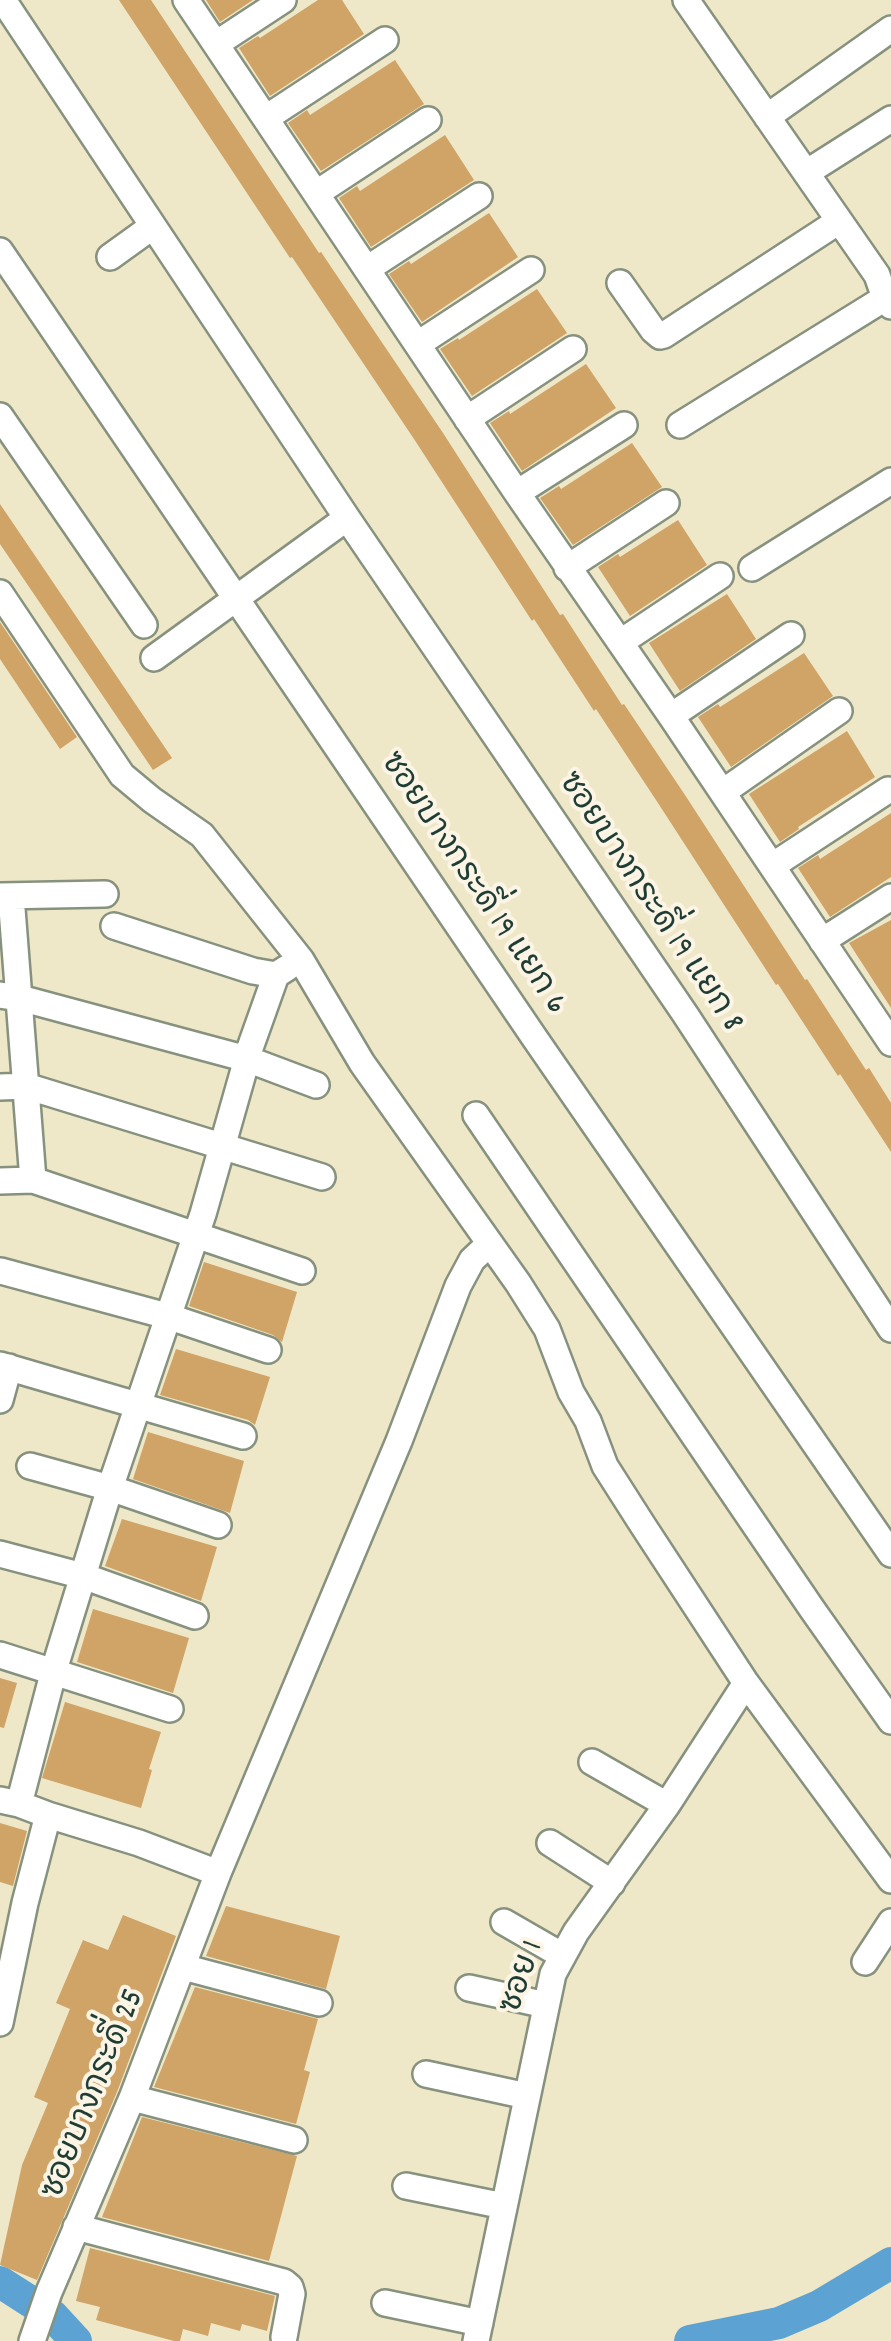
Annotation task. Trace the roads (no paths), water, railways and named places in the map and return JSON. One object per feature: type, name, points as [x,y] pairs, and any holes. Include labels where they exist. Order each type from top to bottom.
[{"type":"street","points":[[3,0],[346,518],[154,658]]},
{"type":"street","points":[[186,0],[822,941],[882,1011],[891,1043]]},
{"type":"street","points":[[216,44],[282,0]]},
{"type":"street","points":[[680,425],[886,286],[686,0]]},
{"type":"street","points":[[767,117],[891,29]]},
{"type":"street","points":[[266,118],[385,40]]},
{"type":"street","points":[[806,173],[891,118]]},
{"type":"street","points":[[317,193],[428,120]]},
{"type":"street","points":[[368,269],[479,196]]},
{"type":"street","points":[[620,282],[653,330],[664,335],[840,221]]},
{"type":"street","points":[[110,258],[154,226]]},
{"type":"street","name":"ซอยบางกระดี่ 19 แยก 6","points":[[0,251],[891,1554]]},
{"type":"street","points":[[418,344],[531,270]]},
{"type":"street","points":[[467,420],[572,349]]},
{"type":"street","points":[[0,416],[144,624]]},
{"type":"street","points":[[517,493],[624,425]]},
{"type":"street","points":[[752,568],[891,481]]},
{"type":"street","points":[[567,568],[666,503]]},
{"type":"street","name":"ซอยบางกระดี่ 19 แยก 8","points":[[346,518],[685,1014],[891,1329]]},
{"type":"street","points":[[621,642],[720,576]]},
{"type":"street","points":[[0,592],[122,774],[202,835],[301,960],[362,1063],[546,1329],[605,1466],[746,1683],[891,1880]]},
{"type":"street","points":[[672,716],[790,635]]},
{"type":"street","points":[[723,792],[839,712]]},
{"type":"street","points":[[772,866],[888,790]]},
{"type":"street","points":[[33,1180],[26,1086],[10,996],[6,896],[105,894]]},
{"type":"street","points":[[822,941],[891,896]]},
{"type":"street","points":[[114,926],[276,975]]},
{"type":"street","points":[[218,1873],[9,1801],[196,1234],[248,1053],[276,975],[301,960]]},
{"type":"street","points":[[10,996],[248,1053],[316,1084]]},
{"type":"street","points":[[0,1087],[26,1086],[322,1177]]},
{"type":"street","points":[[476,1115],[891,1721]]},
{"type":"street","points":[[0,1181],[33,1180],[302,1271]]},
{"type":"street","name":"ซอยบางกระดี่ 25","points":[[34,2335],[132,2098],[218,1873],[399,1441],[458,1286],[472,1260],[489,1244]]},
{"type":"street","points":[[1,1271],[167,1316],[268,1350]]},
{"type":"street","points":[[0,1400],[4,1366],[243,1436]]},
{"type":"street","points":[[30,1466],[218,1525]]},
{"type":"street","points":[[0,1554],[83,1576],[194,1616]]},
{"type":"street","points":[[0,1655],[170,1709]]},
{"type":"street","name":"ซอย 1","points":[[478,2332],[553,1974],[576,1932],[746,1683]]},
{"type":"street","points":[[592,1762],[666,1804]]},
{"type":"street","points":[[2,2006],[12,1900],[48,1815]]},
{"type":"street","points":[[550,1843],[612,1883]]},
{"type":"street","points":[[504,1922],[563,1956]]},
{"type":"street","points":[[865,1962],[891,1922]]},
{"type":"street","points":[[183,1966],[319,2003]]},
{"type":"street","points":[[469,1988],[546,2004]]},
{"type":"street","points":[[426,2074],[526,2096]]},
{"type":"street","points":[[132,2098],[294,2140]]},
{"type":"street","points":[[406,2186],[504,2206]]},
{"type":"street","points":[[76,2228],[284,2282],[292,2294],[284,2337]]},
{"type":"street","points":[[386,2303],[478,2332]]},
{"type":"waterway","points":[[690,2341],[779,2323],[819,2306],[891,2263]]},
{"type":"waterway","points":[[0,2282],[53,2316],[76,2341]]}]
